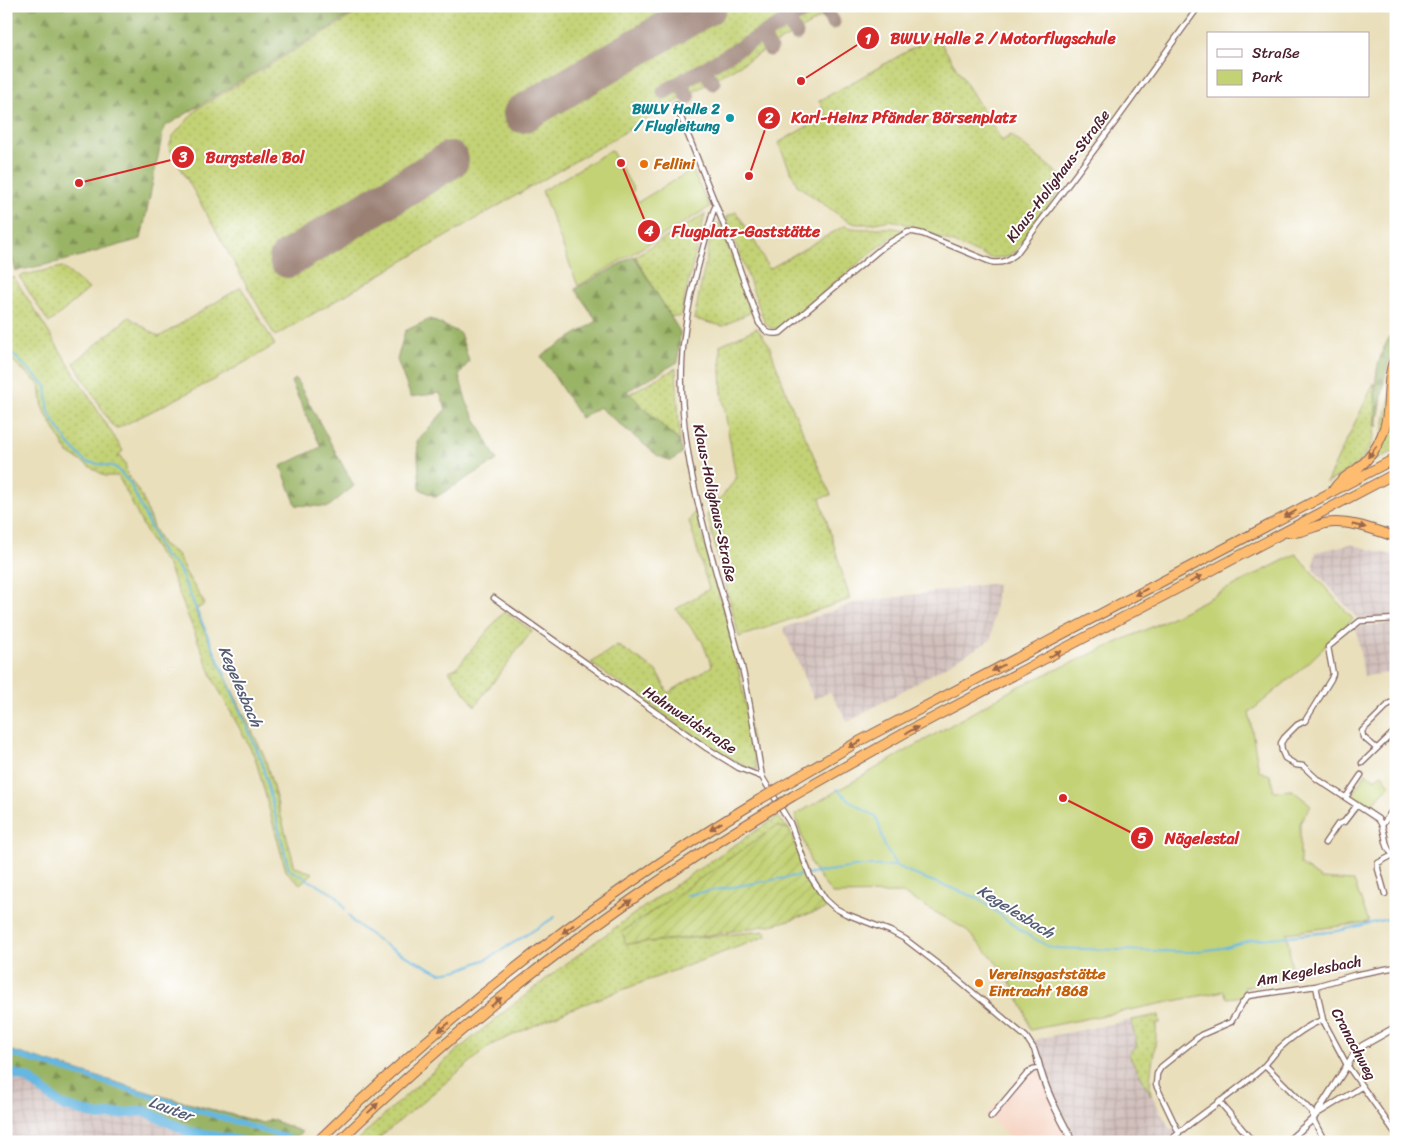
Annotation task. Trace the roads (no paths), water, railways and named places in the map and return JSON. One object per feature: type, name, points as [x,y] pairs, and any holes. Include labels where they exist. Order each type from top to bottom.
[{"type":"highway","points":[[1333,491],[1341,479],[1352,473],[1367,460],[1381,439],[1387,420],[1390,372],[1396,356]]},
{"type":"highway","points":[[317,1142],[424,1043],[535,953],[664,860],[757,801],[854,744],[1396,458]]},
{"type":"highway","points":[[338,1142],[423,1063],[509,992],[625,904],[722,839],[793,796],[910,730],[1396,474]]},
{"type":"highway","points":[[1286,532],[1295,534],[1318,525],[1336,523],[1355,524],[1396,537]]},
{"type":"street","name":"Klaus-Holighaus-Straße","points":[[676,105],[716,205],[759,323],[771,335],[780,333],[884,246],[908,232],[923,234],[991,262],[1000,264],[1009,260],[1016,254],[1199,6]]},
{"type":"street","name":"Klaus-Holighaus-Straße","points":[[716,205],[688,304],[682,363],[684,428],[701,514],[745,680],[762,777]]},
{"type":"street","name":"Hahnweidstraße","points":[[494,598],[712,752],[739,768],[762,777]]},
{"type":"street","points":[[1383,824],[1318,779],[1303,766],[1296,765],[1285,758],[1281,743],[1288,733],[1305,721],[1332,679],[1333,674],[1328,647],[1360,621],[1396,619]]},
{"type":"street","points":[[1376,748],[1363,737],[1362,731],[1390,703],[1396,704]]},
{"type":"street","points":[[1362,762],[1396,730]]},
{"type":"street","points":[[1346,797],[1361,775]]},
{"type":"street","points":[[762,777],[787,817],[810,876],[825,899],[835,908],[846,914],[890,931],[904,939],[952,974],[1026,1037],[1034,1049],[1050,1099],[1073,1142]]},
{"type":"street","points":[[1325,843],[1338,824],[1344,822],[1357,805]]},
{"type":"street","points":[[1394,855],[1387,850],[1383,824],[1396,805]]},
{"type":"street","points":[[1385,894],[1378,862],[1394,855]]},
{"type":"street","name":"Am Kegelesbach","points":[[1168,1142],[1179,1132],[1156,1085],[1157,1074],[1161,1067],[1201,1034],[1231,1022],[1248,996],[1316,986],[1354,975],[1396,967]]},
{"type":"street","name":"Cranachweg","points":[[1316,986],[1323,1020],[1347,1065],[1396,1134]]},
{"type":"street","points":[[1182,1130],[1244,1084],[1266,1066],[1271,1057],[1313,1023],[1323,1020]]},
{"type":"street","points":[[1314,1117],[1347,1065],[1362,1046],[1396,1027]]},
{"type":"street","points":[[991,1117],[1026,1075],[1038,1065]]},
{"type":"street","points":[[1266,1066],[1312,1112],[1325,1142]]},
{"type":"street","points":[[1287,1142],[1314,1117],[1361,1087]]},
{"type":"street","points":[[1219,1101],[1253,1142]]},
{"type":"waterway","name":"Kegelesbach","points":[[6,348],[46,386],[49,413],[68,443],[86,462],[111,466]]},
{"type":"waterway","name":"Kegelesbach","points":[[112,466],[130,483],[163,555],[178,567],[261,759],[289,869],[337,896],[345,909]]},
{"type":"waterway","points":[[837,789],[849,800],[877,818],[885,847],[896,865]]},
{"type":"waterway","name":"Kegelesbach","points":[[687,895],[861,866],[897,866],[918,876],[978,898],[1023,932],[1051,948],[1191,952],[1222,948],[1251,940],[1338,931],[1396,917]]},
{"type":"waterway","name":"Kegelesbach","points":[[349,916],[354,923],[388,947],[440,973],[459,970],[489,958],[555,917]]},
{"type":"waterway","points":[[6,1052],[298,1141]]},
{"type":"waterway","name":"Lauter","points":[[6,1071],[29,1079],[61,1105],[99,1116],[145,1111],[190,1132],[246,1142]]},
{"type":"place","name":"BWLV Halle 2 / Motorflugschule","points":[[801,81]]},
{"type":"place","name":"BWLV Halle 2 / Flugleitung","points":[[730,118]]},
{"type":"place","name":"Flugplatz-Gaststätte","points":[[621,163]]},
{"type":"place","name":"Fellini","points":[[644,164]]},
{"type":"place","name":"Karl-Heinz Pfänder Börsenplatz","points":[[749,176]]},
{"type":"place","name":"Burgstelle Bol","points":[[79,183]]},
{"type":"place","name":"Nägelestal","points":[[1063,798]]},
{"type":"place","name":"Vereinsgaststätte Eintracht 1868","points":[[979,983]]}]
